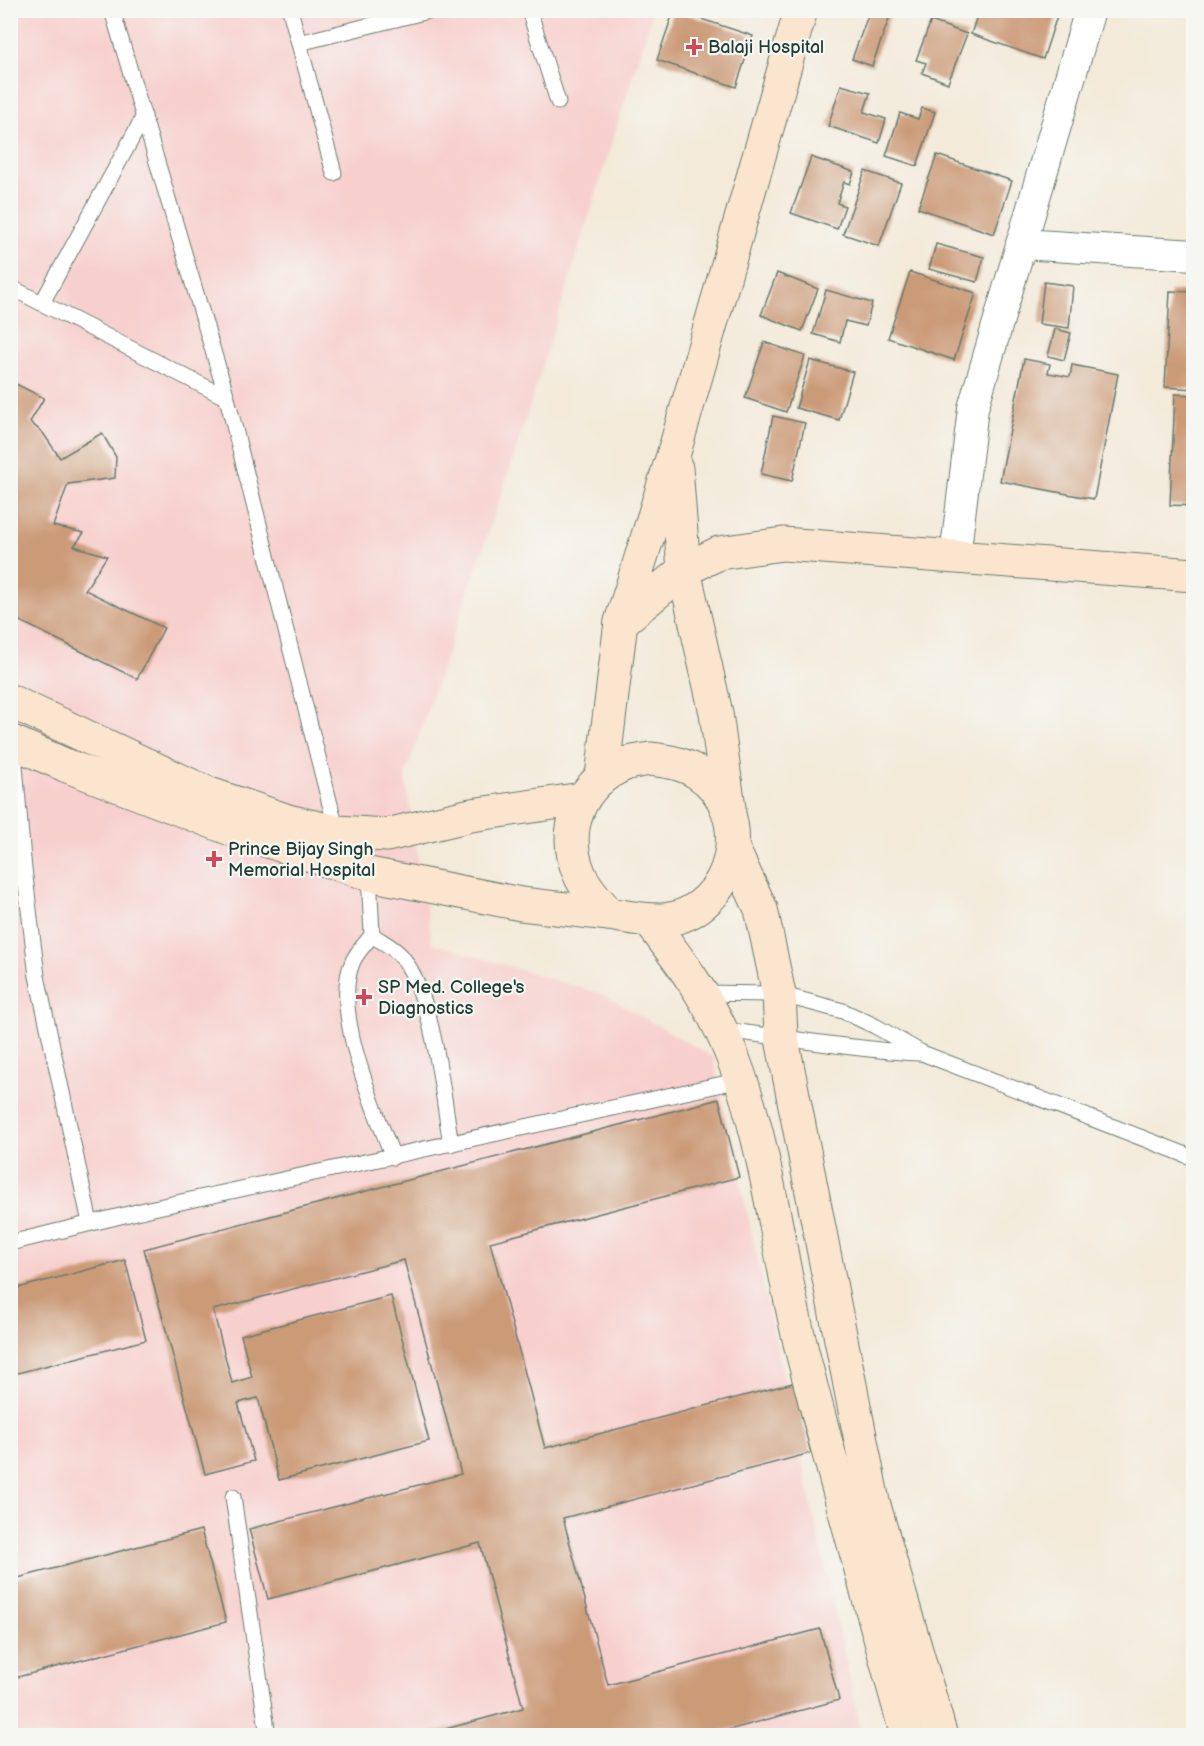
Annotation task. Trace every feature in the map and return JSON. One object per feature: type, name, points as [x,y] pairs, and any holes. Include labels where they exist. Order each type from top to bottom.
[{"type":"street","points":[[609,914],[579,874],[572,849],[573,823],[592,787],[621,622],[675,449],[801,10]]},
{"type":"street","points":[[954,557],[973,408],[1090,10]]},
{"type":"street","points":[[1022,244],[1194,255]]},
{"type":"street","points":[[12,742],[231,830],[355,869],[521,904],[649,920],[665,920],[690,911],[711,896],[726,874],[733,849],[733,831],[716,713],[684,570],[675,449]]},
{"type":"street","points":[[621,622],[684,570],[719,553],[783,544],[1194,575]]},
{"type":"street","points":[[10,701],[207,793],[288,821],[338,832],[387,835],[592,787],[625,764],[650,759],[675,762],[699,774],[717,791],[729,814]]},
{"type":"street","points":[[338,832],[355,869]]},
{"type":"street","points":[[733,849],[761,909],[779,994],[781,1036],[873,1502],[941,1736]]},
{"type":"street","points":[[649,920],[702,993],[721,1030],[741,1080],[758,1143],[803,1357],[907,1736]]},
{"type":"lane","points":[[112,10],[227,398],[338,832]]},
{"type":"lane","points":[[290,10],[334,173]]},
{"type":"lane","points":[[299,43],[432,10]]},
{"type":"lane","points":[[529,10],[558,102]]},
{"type":"lane","points":[[42,303],[144,116]]},
{"type":"lane","points":[[10,287],[227,398]]},
{"type":"lane","points":[[12,742],[37,976],[90,1223]]},
{"type":"lane","points":[[10,888],[23,860]]},
{"type":"lane","points":[[355,869],[372,935],[400,955],[417,982],[434,1043],[451,1143]]},
{"type":"lane","points":[[372,935],[353,961],[347,987],[347,1012],[366,1087],[393,1157]]},
{"type":"lane","points":[[702,993],[779,994],[843,1011],[922,1053],[1194,1158]]},
{"type":"lane","points":[[721,1030],[781,1036],[854,1049],[922,1053]]},
{"type":"lane","points":[[10,1243],[149,1209],[741,1080]]},
{"type":"lane","points":[[233,1497],[268,1736]]},
{"type":"shaded area","name":"Prince Bijay Singh Memorial Hospital","points":[[11,11],[653,11],[512,463],[405,776],[432,943],[604,995],[713,1057],[862,1735],[11,1736]]},
{"type":"building","points":[[674,10],[753,36],[736,87],[657,60]]},
{"type":"building","points":[[870,10],[892,10],[872,66],[852,59]]},
{"type":"building","points":[[979,10],[1059,10],[1043,59],[971,34]]},
{"type":"building","points":[[931,21],[967,34],[948,83],[922,73],[926,63],[916,60]]},
{"type":"building","points":[[841,85],[870,93],[864,112],[886,119],[879,143],[828,126]]},
{"type":"building","points":[[922,108],[935,112],[917,166],[886,156],[900,113],[918,119]]},
{"type":"building","points":[[937,155],[1012,181],[994,234],[918,208]]},
{"type":"building","points":[[811,157],[854,172],[850,184],[844,182],[837,203],[845,206],[837,229],[791,213]]},
{"type":"building","points":[[865,171],[901,183],[879,246],[843,234]]},
{"type":"building","points":[[936,244],[984,257],[977,282],[929,269]]},
{"type":"building","points":[[910,272],[976,293],[954,360],[888,338]]},
{"type":"building","points":[[777,273],[818,289],[802,331],[761,315]]},
{"type":"building","points":[[1044,282],[1073,286],[1069,328],[1039,324]]},
{"type":"building","points":[[826,290],[872,303],[866,326],[845,321],[840,342],[813,334]]},
{"type":"building","points":[[1170,291],[1194,292],[1194,389],[1165,387]]},
{"type":"building","points":[[1055,329],[1071,333],[1064,360],[1048,356]]},
{"type":"building","points":[[764,342],[805,356],[786,412],[745,398]]},
{"type":"building","points":[[1024,359],[1050,364],[1048,373],[1070,377],[1072,365],[1118,374],[1094,499],[1000,481]]},
{"type":"building","points":[[810,360],[853,372],[839,420],[796,408]]},
{"type":"building","points":[[10,381],[44,398],[30,422],[43,433],[60,458],[102,433],[116,457],[115,478],[68,484],[53,526],[84,533],[74,546],[107,556],[85,590],[164,628],[137,679],[10,616]]},
{"type":"building","points":[[1175,394],[1194,395],[1194,506],[1170,505]]},
{"type":"building","points":[[773,416],[805,423],[792,481],[761,474]]},
{"type":"building","points":[[719,1099],[739,1177],[490,1242],[545,1448],[793,1383],[811,1453],[563,1518],[608,1685],[820,1629],[839,1700],[706,1736],[420,1736],[523,1708],[480,1543],[268,1599],[249,1529],[461,1474],[404,1260],[213,1310],[232,1383],[252,1377],[241,1335],[391,1296],[429,1441],[279,1480],[258,1398],[238,1403],[254,1461],[205,1474],[144,1249]]},
{"type":"building","points":[[125,1260],[146,1340],[10,1375],[10,1290]]},
{"type":"building","points":[[201,1530],[226,1622],[10,1679],[10,1580]]},
{"type":"place","name":"Balaji Hospital","points":[[694,47]]},
{"type":"place","name":"Prince Bijay Singh Memorial Hospital","points":[[214,859]]},
{"type":"place","name":"SP Med. College's Diagnostics","points":[[364,997]]}]
